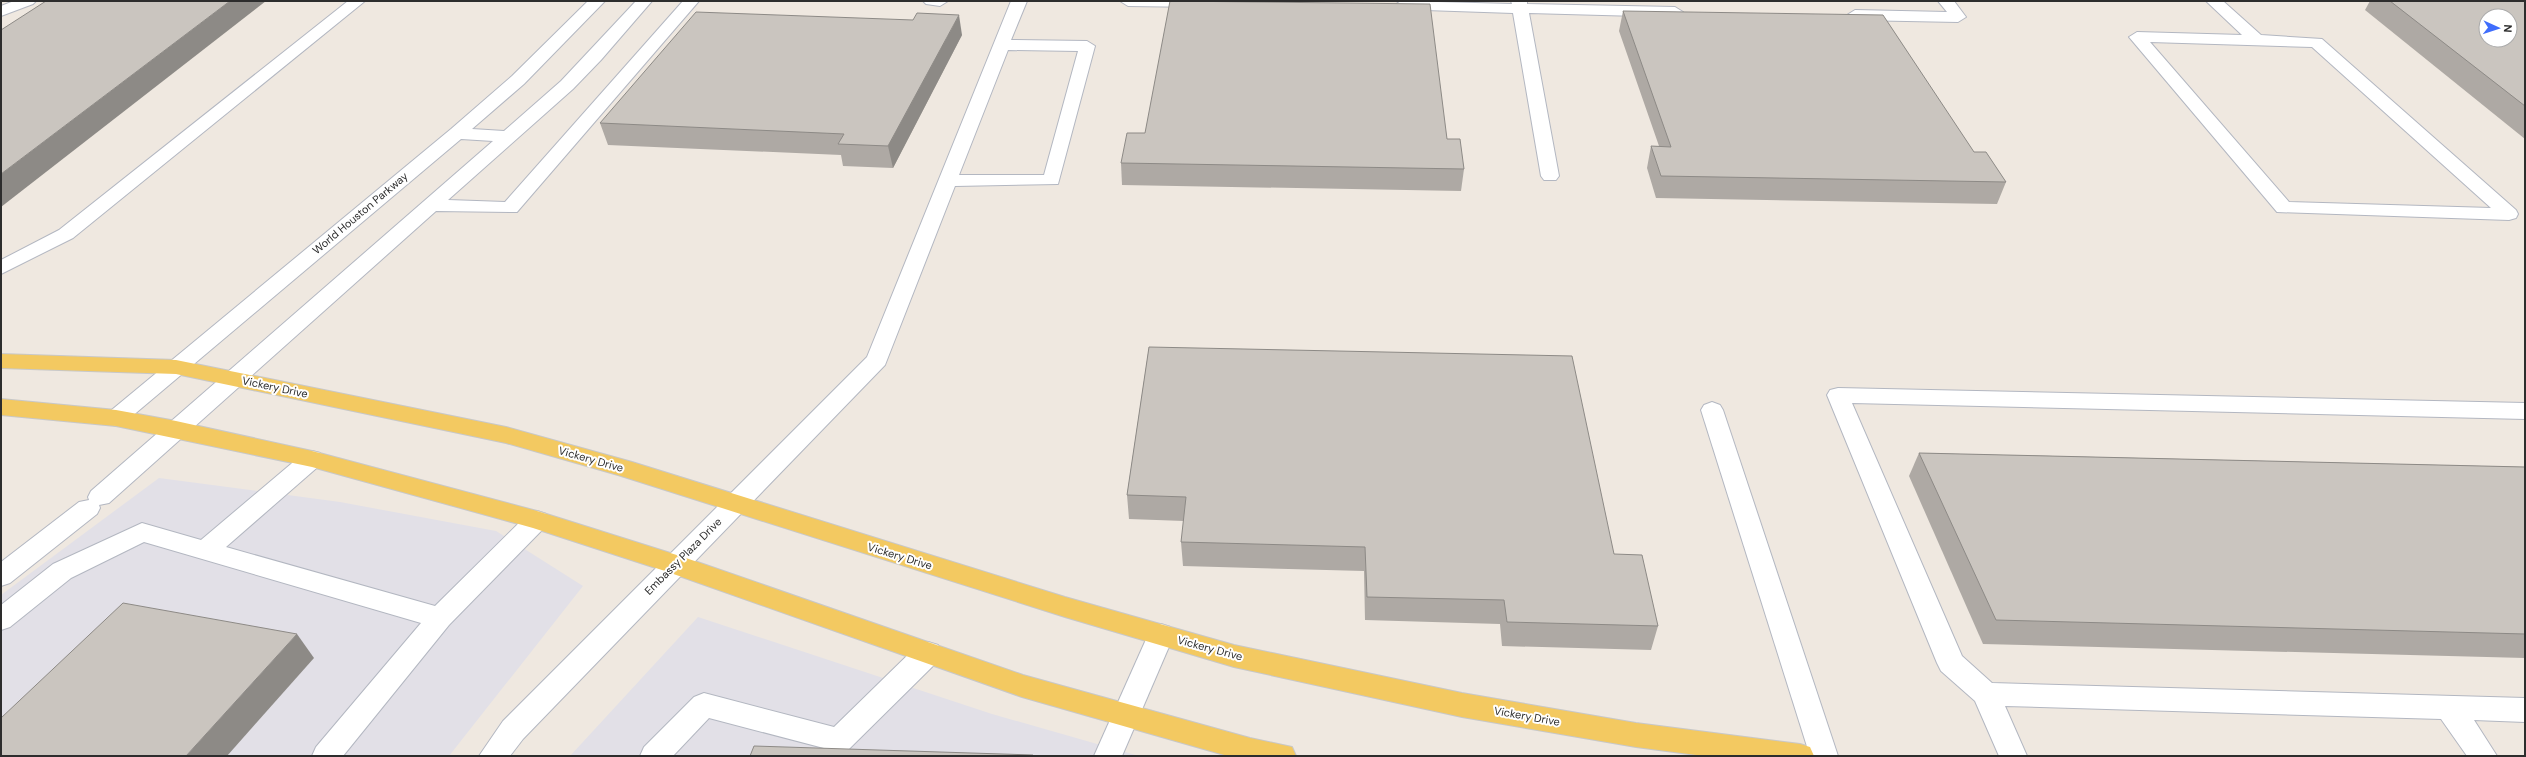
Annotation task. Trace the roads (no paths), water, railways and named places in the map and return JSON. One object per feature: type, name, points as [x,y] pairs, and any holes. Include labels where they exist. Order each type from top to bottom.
[{"type":"main road","name":"Vickery Drive","points":[[1,361],[176,367],[506,435],[624,468],[735,505],[1234,656],[1462,705],[1636,735],[1800,756]]},
{"type":"main road","points":[[1,407],[116,418],[176,429],[312,459],[537,520],[674,564],[1022,686],[1250,750],[1282,756]]},
{"type":"street","points":[[1,11],[28,1]]},
{"type":"street","points":[[1,268],[66,234],[357,1]]},
{"type":"street","name":"World Houston Parkway","points":[[116,418],[457,133],[523,75],[597,1]]},
{"type":"street","points":[[1,576],[94,503],[507,137],[595,57],[644,1]]},
{"type":"street","points":[[430,205],[510,208],[691,1]]},
{"type":"street","points":[[931,1],[940,2]]},
{"type":"street","points":[[1001,45],[1087,46],[1052,180],[948,181],[1001,45],[1019,1]]},
{"type":"street","points":[[1128,1],[1215,3]]},
{"type":"street","points":[[1839,15],[1958,17],[1946,1]]},
{"type":"street","points":[[2214,1],[2257,40],[2316,42],[2509,214],[2284,208],[2137,37],[2257,40]]},
{"type":"street","points":[[1388,6],[1520,5],[1688,12]]},
{"type":"street","points":[[1520,5],[1550,176]]},
{"type":"street","points":[[457,133],[507,137]]},
{"type":"street","name":"Embassy Plaza Drive","points":[[493,756],[513,730],[674,564],[735,505],[877,360],[948,181]]},
{"type":"street","points":[[2013,756],[1986,694],[1951,663],[1838,395],[2525,411]]},
{"type":"street","points":[[1712,410],[1824,756]]},
{"type":"street","points":[[206,550],[312,459]]},
{"type":"street","points":[[326,756],[440,618],[537,520]]},
{"type":"street","points":[[1,620],[62,571],[142,532],[440,618]]},
{"type":"street","points":[[1108,756],[1161,635]]},
{"type":"street","points":[[654,756],[704,705],[839,740],[928,653]]},
{"type":"street","points":[[1986,694],[2525,710]]},
{"type":"street","points":[[2449,708],[2483,756]]}]
